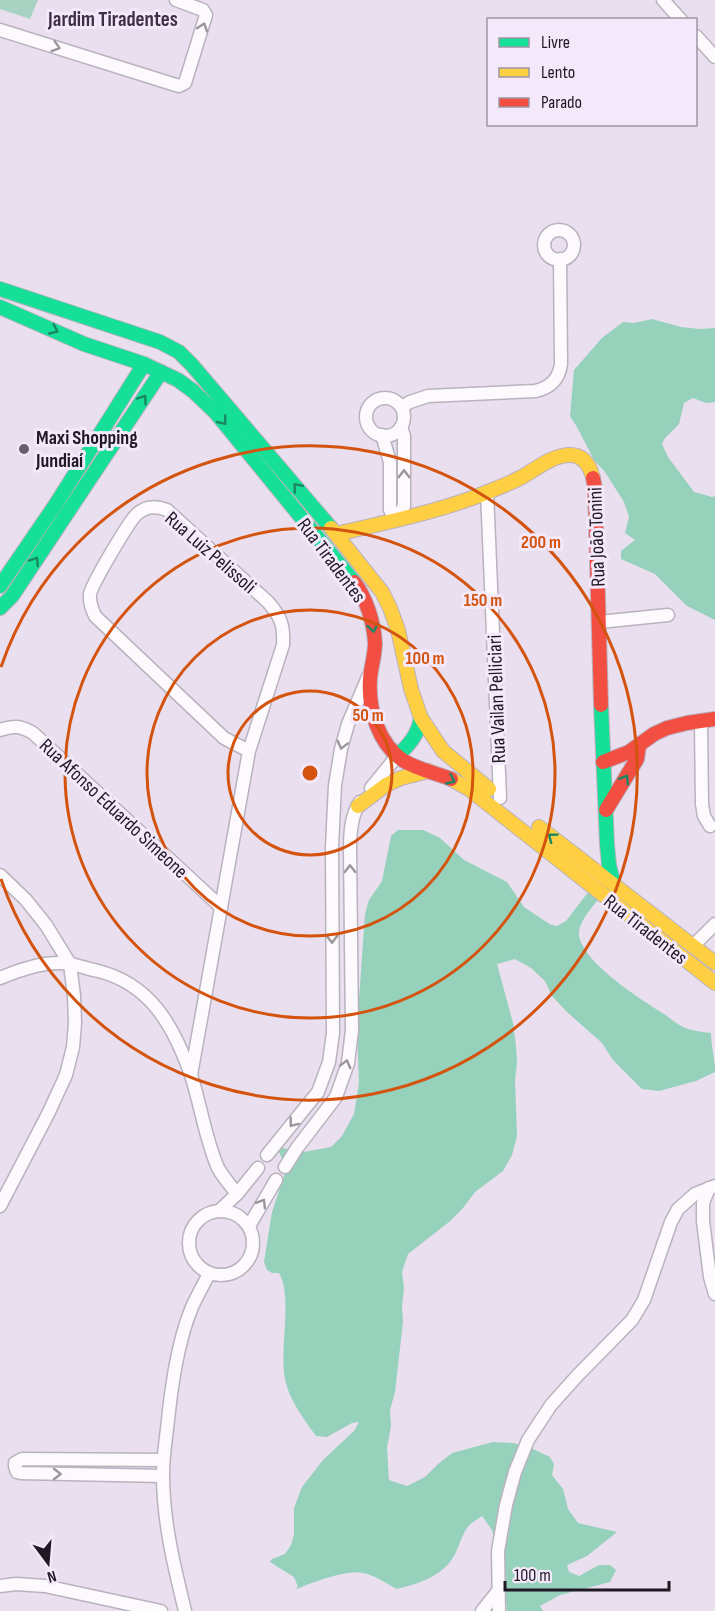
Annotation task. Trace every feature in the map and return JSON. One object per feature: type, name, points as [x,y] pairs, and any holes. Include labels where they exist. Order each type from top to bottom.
[{"type":"main road","name":"Rua Tiradentes","points":[[0,288],[160,342],[179,352],[370,574],[382,592],[398,630],[411,689],[421,718],[443,750],[460,767],[500,798],[714,960]]},
{"type":"main road","name":"Rua Tiradentes","points":[[0,307],[84,344],[144,364],[163,367],[193,391],[216,413],[357,586],[374,628],[375,646],[371,671],[370,703],[381,736],[397,756],[469,789],[715,983]]},
{"type":"main road","points":[[84,344],[96,344],[121,351],[127,347],[128,343],[123,330]]},
{"type":"main road","points":[[160,342],[163,367]]},
{"type":"main road","points":[[0,608],[12,596],[163,367],[176,362],[192,365]]},
{"type":"main road","points":[[0,586],[92,450],[144,364]]},
{"type":"main road","name":"Rua João Tonini","points":[[336,534],[450,506],[528,474],[561,456],[580,457],[587,463],[592,471],[595,488],[603,762],[609,865],[614,885]]},
{"type":"main road","points":[[371,671],[378,666],[388,664],[404,674],[411,689]]},
{"type":"main road","points":[[397,756],[416,736],[420,729],[421,718]]},
{"type":"main road","points":[[603,762],[626,754],[658,731],[674,725],[708,720]]},
{"type":"main road","points":[[606,810],[637,759],[639,746]]},
{"type":"main road","points":[[357,806],[386,785],[401,778],[429,771]]},
{"type":"main road","points":[[585,862],[599,855],[608,844]]},
{"type":"street","points":[[0,30],[182,86],[185,83],[206,15],[203,10],[176,0]]},
{"type":"street","points":[[663,0],[679,18]]},
{"type":"street","points":[[697,37],[715,57]]},
{"type":"street","points":[[402,407],[428,396],[536,391],[552,384],[559,375],[561,364],[560,259]]},
{"type":"street","points":[[382,435],[390,462],[390,510],[396,520],[405,506],[402,407],[394,400],[383,398],[370,406],[366,416],[372,430],[382,435],[393,434],[401,428]]},
{"type":"street","name":"Rua Vailan Pelliciari","points":[[487,492],[500,798]]},
{"type":"street","name":"Rua Luiz Pelissoli","points":[[191,1076],[249,751],[283,645],[284,630],[279,615],[268,602],[167,510],[158,507],[147,508],[138,513],[129,524],[91,590],[91,606],[95,616],[224,738],[249,751]]},
{"type":"street","points":[[599,622],[668,615]]},
{"type":"street","points":[[267,1155],[318,1092],[329,1062],[333,1033],[332,847],[335,785],[348,724],[371,671]]},
{"type":"street","points":[[708,720],[702,804],[704,816],[710,826]]},
{"type":"street","name":"Rua Afonso Eduardo Simeone","points":[[0,730],[10,726],[22,727],[33,733],[221,907]]},
{"type":"street","points":[[285,1167],[336,1096],[348,1063],[352,1030],[351,830],[357,806],[397,756]]},
{"type":"street","points":[[335,785],[342,797],[357,806]]},
{"type":"street","points":[[0,875],[26,900],[46,925],[70,964],[75,1023],[74,1047],[66,1075],[0,1206]]},
{"type":"street","points":[[694,945],[715,924]]},
{"type":"street","points":[[0,978],[22,969],[45,964],[70,964],[107,973],[138,988],[159,1009],[173,1033],[191,1076],[219,1170],[237,1194]]},
{"type":"street","points":[[219,1211],[237,1194],[258,1168]]},
{"type":"street","points":[[249,1226],[276,1180]]},
{"type":"street","points":[[712,1187],[703,1203],[710,1277],[715,1294]]},
{"type":"street","points":[[499,1611],[498,1551],[506,1505],[515,1472],[528,1440],[551,1405],[632,1320],[645,1300],[671,1222],[678,1209],[694,1194],[712,1187]]},
{"type":"street","points":[[219,1211],[230,1212],[249,1226],[253,1245],[251,1255],[238,1271],[229,1275],[209,1274],[197,1266],[189,1253],[188,1239],[194,1225],[205,1215],[219,1211]]},
{"type":"street","points":[[185,1611],[172,1557],[166,1516],[163,1460],[179,1353],[192,1308],[209,1274]]},
{"type":"street","points":[[163,1460],[22,1459],[15,1463],[18,1472],[21,1473],[163,1476]]},
{"type":"street","points":[[0,1586],[16,1584],[45,1586],[161,1611]]},
{"type":"street","points":[[482,1611],[498,1591]]},
{"type":"green space","points":[[0,0],[38,0],[30,19],[0,9]]},
{"type":"green space","points":[[652,319],[681,327],[715,328],[715,402],[706,403],[693,398],[684,403],[679,424],[662,444],[668,457],[694,492],[715,496],[715,620],[687,606],[655,574],[621,559],[621,551],[635,540],[625,533],[629,517],[624,502],[605,472],[594,460],[570,416],[574,370],[602,338],[623,322],[634,323]]},
{"type":"green space","points":[[398,830],[423,830],[440,838],[464,860],[507,882],[524,907],[551,925],[557,926],[566,921],[589,891],[598,900],[584,918],[579,931],[581,942],[588,954],[612,978],[678,1024],[688,1029],[711,1033],[715,1072],[696,1081],[659,1091],[642,1089],[613,1060],[602,1043],[552,996],[545,981],[531,968],[515,959],[497,964],[513,1023],[516,1046],[517,1136],[512,1155],[503,1171],[475,1192],[449,1222],[408,1254],[402,1272],[403,1322],[395,1392],[390,1410],[391,1426],[387,1448],[389,1480],[407,1486],[425,1477],[452,1453],[493,1442],[513,1443],[550,1457],[554,1464],[552,1475],[563,1489],[568,1509],[578,1523],[617,1532],[587,1556],[567,1565],[569,1572],[579,1576],[599,1565],[610,1565],[616,1570],[610,1582],[560,1595],[540,1606],[543,1611],[507,1611],[505,1586],[501,1578],[492,1530],[482,1516],[467,1528],[453,1558],[445,1568],[426,1580],[397,1589],[372,1576],[356,1572],[329,1577],[295,1590],[298,1587],[294,1577],[270,1562],[285,1554],[291,1545],[294,1535],[294,1508],[302,1487],[323,1460],[354,1431],[359,1422],[352,1423],[327,1437],[316,1436],[298,1409],[285,1379],[283,1283],[279,1273],[267,1270],[264,1262],[272,1212],[285,1173],[278,1149],[304,1152],[331,1147],[342,1136],[354,1114],[359,1083],[357,1027],[365,914],[369,900],[382,881],[391,836]]},
{"type":"traffic: fast","points":[[0,289],[160,342],[179,352],[331,528]]},
{"type":"traffic: fast","points":[[0,307],[84,344],[144,364],[178,380],[193,391],[216,413],[354,582]]},
{"type":"traffic: fast","points":[[0,586],[56,504],[144,364]]},
{"type":"traffic: fast","points":[[0,608],[12,596],[161,372]]},
{"type":"traffic: fast","points":[[601,705],[607,844],[614,885]]},
{"type":"traffic: fast","points":[[397,756],[418,730],[421,718]]},
{"type":"traffic: slow","points":[[336,534],[461,502],[509,483],[550,460],[563,456],[575,455],[583,459],[593,478]]},
{"type":"traffic: slow","points":[[331,528],[382,592],[390,608],[421,718],[443,751],[489,789]]},
{"type":"traffic: slow","points":[[358,806],[386,785],[401,778],[429,771]]},
{"type":"traffic: slow","points":[[451,779],[469,789],[715,983]]},
{"type":"traffic: slow","points":[[539,827],[715,963]]},
{"type":"traffic: jam","points":[[593,478],[601,705]]},
{"type":"traffic: jam","points":[[354,582],[366,603],[373,627],[375,648],[370,690],[376,725],[387,745],[404,761],[451,779]]},
{"type":"traffic: jam","points":[[603,762],[629,752],[654,734],[667,728],[715,719]]},
{"type":"traffic: jam","points":[[606,810],[637,759],[639,746]]},
{"type":"place","name":"Maxi Shopping Jundiaí","points":[[24,449]]},
{"type":"district","name":"Jardim Tiradentes","points":[[113,19]]}]
